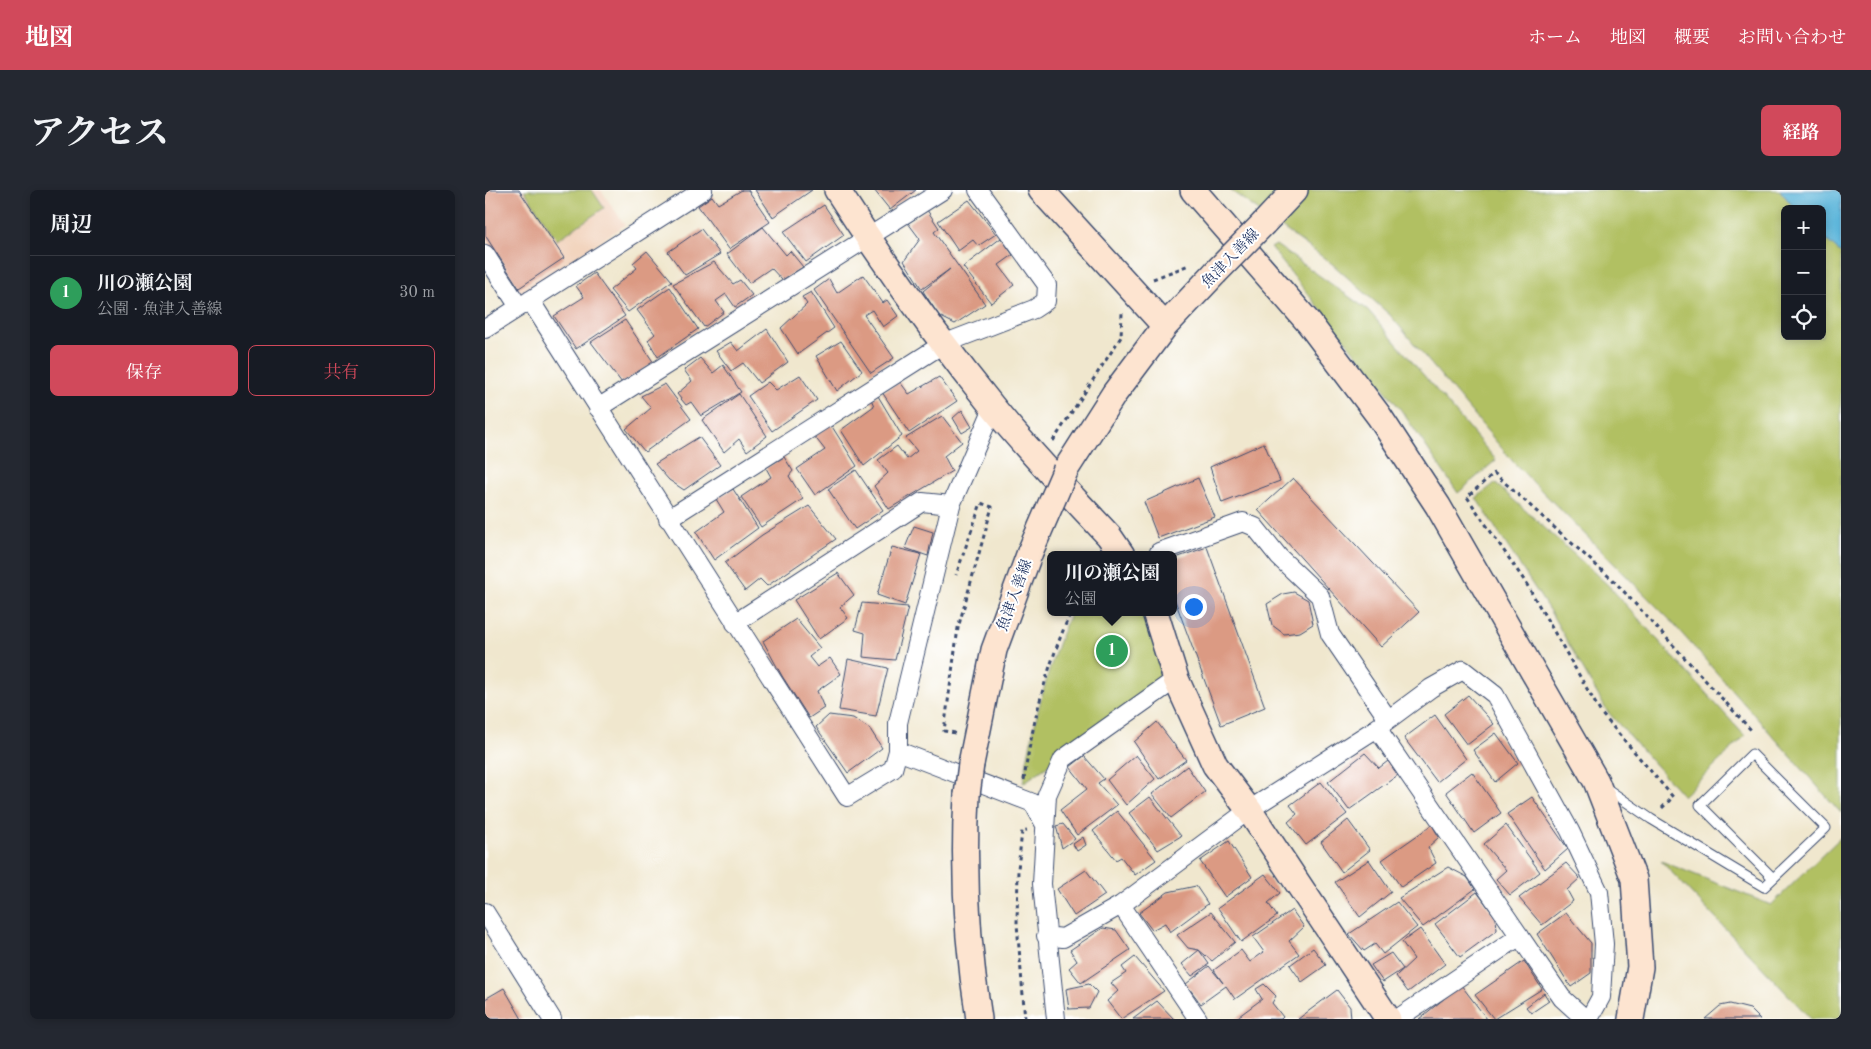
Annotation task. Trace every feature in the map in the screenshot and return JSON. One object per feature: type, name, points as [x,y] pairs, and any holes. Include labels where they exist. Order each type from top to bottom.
[{"type":"street","points":[[485,329],[703,190]]},
{"type":"street","points":[[837,190],[868,238],[943,344],[993,408],[1109,536],[1119,551]]},
{"type":"street","points":[[598,408],[943,190]]},
{"type":"street","points":[[668,519],[943,344],[1034,309],[1046,301],[1047,285],[978,190]]},
{"type":"street","points":[[1041,190],[1165,326]]},
{"type":"street","points":[[1193,190],[1309,323],[1379,416],[1438,506],[1596,781],[1634,879],[1641,967],[1631,1019]]},
{"type":"street","name":"魚津入善線","points":[[979,1019],[973,977],[965,876],[967,795],[971,764],[994,650],[1030,552],[1066,469],[1114,394],[1165,326],[1293,193]]},
{"type":"street","points":[[485,254],[525,303],[598,408],[847,797],[893,770],[898,751],[898,723],[951,505],[993,408]]},
{"type":"street","points":[[735,623],[923,502],[951,505]]},
{"type":"street","points":[[1162,551],[1243,522],[1255,527],[1279,558],[1320,596],[1330,634],[1383,724],[1562,998],[1585,1019]]},
{"type":"street","points":[[1156,616],[1177,679],[1215,765],[1249,810],[1388,1019]]},
{"type":"street","points":[[1046,936],[1063,938],[1121,905],[1249,810],[1383,724],[1431,688],[1463,670],[1495,695],[1570,831],[1599,892],[1604,944],[1601,997],[1589,1019]]},
{"type":"street","points":[[1056,1019],[1042,884],[1047,795],[1063,760],[1177,679]]},
{"type":"street","points":[[898,751],[1033,803],[1045,826]]},
{"type":"street","points":[[1121,905],[1198,1019]]},
{"type":"street","points":[[485,912],[552,1019]]},
{"type":"street","points":[[1397,1019],[1520,936]]},
{"type":"lane","points":[[1596,781],[1651,819],[1765,887],[1826,828],[1752,754],[1700,805],[1773,878]]},
{"type":"path","points":[[1651,819],[1673,797],[1601,713],[1526,583],[1467,496],[1494,474],[1616,583],[1751,730]]},
{"type":"path","points":[[956,576],[981,503],[992,507],[958,628],[944,731],[958,734]]},
{"type":"path","points":[[1033,803],[1023,786],[1031,734],[1061,633],[1069,616]]},
{"type":"path","points":[[1025,1019],[1017,924],[1021,831],[1045,826]]},
{"type":"shaded area","points":[[485,190],[601,190],[625,225],[520,293],[485,240]]},
{"type":"green space","points":[[524,190],[592,190],[604,208],[557,240]]},
{"type":"green space","points":[[1230,190],[1780,190],[1792,205],[1781,205],[1781,340],[1826,340],[1826,240],[1841,253],[1841,813],[1669,619],[1515,464],[1390,315],[1331,263]]},
{"type":"green space","points":[[1276,245],[1368,310],[1496,460],[1458,493],[1401,410],[1271,248]]},
{"type":"green space","points":[[1495,483],[1608,585],[1745,736],[1683,796],[1607,711],[1551,613],[1476,498]]},
{"type":"green space","points":[[1069,616],[1156,616],[1176,679],[1023,783],[1042,696]]},
{"type":"green space","points":[[1841,837],[1841,1019],[1811,1019],[1661,861],[1771,905]]},
{"type":"water","points":[[1780,190],[1841,190],[1841,253],[1826,240],[1826,205],[1792,205]]},
{"type":"building","points":[[485,190],[519,190],[564,258],[519,288],[485,235]]},
{"type":"building","points":[[742,190],[748,190],[770,222],[729,249],[698,206],[712,196],[718,204]]},
{"type":"building","points":[[755,190],[812,190],[773,217]]},
{"type":"building","points":[[874,190],[916,190],[890,210]]},
{"type":"building","points":[[969,200],[996,234],[978,246],[973,240],[958,251],[938,221]]},
{"type":"building","points":[[824,205],[844,235],[806,262],[783,232]]},
{"type":"building","points":[[927,210],[939,228],[934,232],[985,304],[955,324],[939,316],[923,291],[950,269],[922,289],[904,261],[920,239],[908,223]]},
{"type":"building","points":[[763,227],[786,255],[790,251],[803,267],[782,280],[771,268],[749,283],[727,254]]},
{"type":"building","points":[[701,229],[720,254],[685,275],[668,252]]},
{"type":"building","points":[[1001,238],[1013,255],[999,265],[1014,285],[991,303],[963,267]]},
{"type":"building","points":[[647,251],[672,281],[628,312],[610,290],[637,268],[633,263]]},
{"type":"building","points":[[714,262],[733,284],[740,280],[752,295],[735,307],[726,294],[716,301],[724,312],[704,327],[673,284]]},
{"type":"building","points":[[594,273],[625,316],[576,349],[554,316],[584,297],[576,286]]},
{"type":"building","points":[[863,275],[883,303],[887,300],[898,316],[883,327],[872,310],[864,315],[894,358],[871,373],[814,290],[829,279],[837,293]]},
{"type":"building","points":[[670,287],[698,329],[658,357],[648,340],[655,334],[637,310]]},
{"type":"building","points":[[811,292],[834,328],[798,354],[781,328],[807,304],[802,297]]},
{"type":"building","points":[[625,320],[654,363],[622,383],[591,342]]},
{"type":"building","points":[[767,329],[788,362],[759,383],[743,363],[731,371],[716,351],[731,342],[738,351]]},
{"type":"building","points":[[841,341],[862,371],[837,391],[816,356]]},
{"type":"building","points":[[700,358],[713,373],[723,365],[741,392],[701,416],[691,402],[686,405],[677,394],[692,381],[684,370]]},
{"type":"building","points":[[800,375],[817,400],[772,431],[748,396],[768,382],[776,390]]},
{"type":"building","points":[[939,377],[957,401],[909,433],[882,392],[900,382],[909,394]]},
{"type":"building","points":[[665,384],[691,419],[645,452],[626,429],[651,408],[641,396]]},
{"type":"building","points":[[739,394],[767,436],[747,451],[739,439],[724,452],[702,420]]},
{"type":"building","points":[[878,396],[902,436],[864,466],[841,430],[874,406],[871,399]]},
{"type":"building","points":[[962,410],[972,427],[962,433],[953,418]]},
{"type":"building","points":[[942,416],[962,442],[944,456],[952,471],[889,509],[874,486],[888,473],[878,460],[897,446],[907,459],[917,451],[906,438]]},
{"type":"building","points":[[831,425],[857,466],[815,495],[797,469],[825,450],[814,436]]},
{"type":"building","points":[[699,437],[720,465],[684,490],[669,480],[655,464]]},
{"type":"building","points":[[1264,443],[1280,481],[1222,503],[1210,467]]},
{"type":"building","points":[[784,457],[793,471],[789,476],[803,499],[761,527],[741,497],[771,477],[766,468]]},
{"type":"building","points":[[856,470],[883,510],[855,529],[828,489]]},
{"type":"building","points":[[1198,478],[1215,517],[1158,538],[1144,502]]},
{"type":"building","points":[[1293,478],[1419,612],[1381,647],[1258,510]]},
{"type":"building","points":[[733,489],[758,528],[714,560],[696,532],[724,512],[716,499]]},
{"type":"building","points":[[809,506],[836,539],[767,586],[760,579],[745,591],[725,563],[762,535]]},
{"type":"building","points":[[914,526],[933,532],[928,556],[905,548]]},
{"type":"building","points":[[892,547],[921,554],[905,605],[877,595]]},
{"type":"building","points":[[1207,547],[1265,707],[1221,725],[1177,606],[1177,558]]},
{"type":"building","points":[[838,573],[854,595],[840,607],[848,618],[819,639],[794,600]]},
{"type":"building","points":[[1294,592],[1308,600],[1313,624],[1300,632],[1284,634],[1272,625],[1267,604],[1283,594]]},
{"type":"building","points":[[862,603],[908,607],[895,660],[863,657],[865,633],[855,630]]},
{"type":"building","points":[[796,619],[820,648],[809,657],[817,667],[830,658],[841,674],[817,691],[824,708],[809,718],[782,676],[763,641]]},
{"type":"building","points":[[848,659],[888,668],[876,716],[839,710]]},
{"type":"building","points":[[1468,695],[1494,724],[1467,745],[1444,714]]},
{"type":"building","points":[[829,715],[853,718],[870,729],[882,748],[848,773],[816,727]]},
{"type":"building","points":[[1435,715],[1466,759],[1437,782],[1404,738]]},
{"type":"building","points":[[1157,722],[1186,760],[1159,779],[1134,742]]},
{"type":"building","points":[[1496,733],[1518,763],[1495,782],[1473,750]]},
{"type":"building","points":[[1365,753],[1379,768],[1388,761],[1398,775],[1349,810],[1328,782]]},
{"type":"building","points":[[1136,755],[1155,779],[1126,805],[1107,780]]},
{"type":"building","points":[[1084,756],[1104,779],[1098,783],[1117,805],[1077,835],[1060,810],[1087,789],[1070,767]]},
{"type":"building","points":[[1187,766],[1205,792],[1171,818],[1152,794]]},
{"type":"building","points":[[1472,772],[1501,813],[1474,833],[1446,792]]},
{"type":"building","points":[[1321,782],[1347,814],[1306,845],[1288,822],[1297,814],[1290,805]]},
{"type":"building","points":[[1150,797],[1181,836],[1158,850],[1129,813]]},
{"type":"building","points":[[1532,797],[1568,849],[1545,869],[1507,814]]},
{"type":"building","points":[[1117,811],[1156,860],[1135,875],[1121,857],[1116,860],[1093,831]]},
{"type":"building","points":[[1348,820],[1370,850],[1342,872],[1321,842]]},
{"type":"building","points":[[1063,824],[1075,839],[1062,848],[1056,826]]},
{"type":"building","points":[[1432,825],[1439,837],[1428,847],[1436,863],[1401,887],[1382,860]]},
{"type":"building","points":[[1506,825],[1540,872],[1510,895],[1496,879],[1506,870],[1484,844]]},
{"type":"building","points":[[1083,837],[1086,845],[1077,851],[1073,844]]},
{"type":"building","points":[[1229,841],[1252,877],[1225,897],[1200,861]]},
{"type":"building","points":[[1369,860],[1391,892],[1360,917],[1335,882]]},
{"type":"building","points":[[1566,863],[1580,878],[1567,890],[1573,901],[1542,925],[1519,898]]},
{"type":"building","points":[[1448,867],[1467,877],[1475,889],[1423,927],[1399,898]]},
{"type":"building","points":[[1086,870],[1105,895],[1074,916],[1057,889]]},
{"type":"building","points":[[1265,874],[1280,893],[1268,903],[1277,916],[1241,942],[1218,908]]},
{"type":"building","points":[[1196,886],[1208,904],[1170,932],[1165,923],[1152,930],[1139,913],[1168,892]]},
{"type":"building","points":[[1477,892],[1496,918],[1497,930],[1460,957],[1435,924]]},
{"type":"building","points":[[1397,902],[1417,927],[1383,954],[1375,944],[1364,951],[1349,934]]},
{"type":"building","points":[[1292,910],[1304,927],[1289,941],[1299,954],[1235,999],[1226,986],[1201,1004],[1186,984],[1209,966],[1223,983],[1214,970],[1241,950],[1250,962],[1264,952],[1253,937]]},
{"type":"building","points":[[1211,912],[1235,942],[1212,961],[1199,950],[1188,948],[1177,935]]},
{"type":"building","points":[[1566,913],[1591,943],[1591,973],[1571,987],[1537,934]]},
{"type":"building","points":[[1103,928],[1116,930],[1130,950],[1081,983],[1069,968],[1077,961],[1070,950]]},
{"type":"building","points":[[1420,929],[1445,964],[1408,992],[1396,976],[1414,959],[1402,942]]},
{"type":"building","points":[[1313,948],[1326,965],[1302,982],[1290,965]]},
{"type":"building","points":[[1199,950],[1209,964],[1192,976],[1182,964]]},
{"type":"building","points":[[1391,953],[1403,969],[1383,982],[1371,965]]},
{"type":"building","points":[[1135,957],[1164,991],[1121,1019],[1107,1001],[1118,991],[1111,983],[1126,973],[1122,967]]},
{"type":"building","points":[[1524,961],[1542,989],[1494,1019],[1475,995]]},
{"type":"building","points":[[1089,984],[1097,992],[1089,1008],[1069,1009],[1066,989]]},
{"type":"building","points":[[1264,984],[1276,996],[1272,1003],[1283,1017],[1281,1019],[1235,1019],[1262,999],[1256,989]]},
{"type":"building","points":[[1461,985],[1487,1019],[1419,1019]]},
{"type":"building","points":[[504,988],[522,1019],[485,1019],[485,999]]},
{"type":"building","points":[[1337,990],[1350,1007],[1351,1019],[1298,1019]]},
{"type":"building","points":[[1544,993],[1549,1001],[1531,1013],[1526,1007]]},
{"type":"building","points":[[1157,1001],[1174,1019],[1133,1019]]},
{"type":"building","points":[[1730,1004],[1750,1009],[1760,1019],[1705,1019],[1720,1006]]},
{"type":"place","name":"川の瀬公園","points":[[1112,651]]}]
